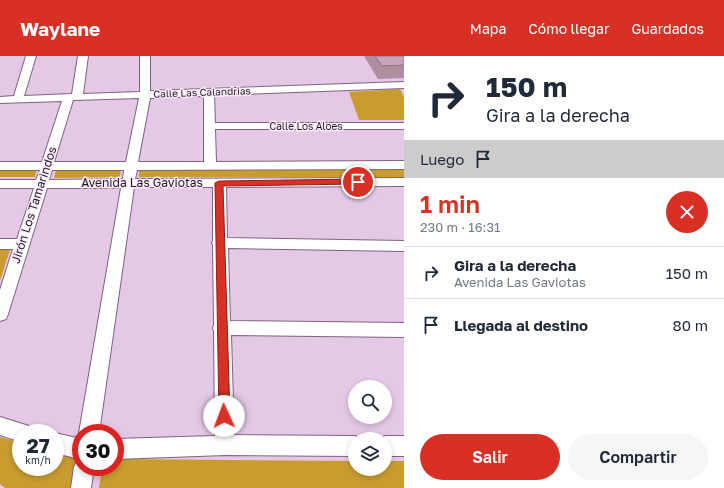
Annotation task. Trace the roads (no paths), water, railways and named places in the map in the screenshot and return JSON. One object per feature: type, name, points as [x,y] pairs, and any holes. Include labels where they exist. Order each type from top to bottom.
[{"type":"street","points":[[18,99],[31,56]]},
{"type":"street","name":"Jirón Los Tamarindos","points":[[0,312],[46,166],[73,97],[83,56]]},
{"type":"street","points":[[90,424],[130,166],[145,94],[145,56]]},
{"type":"street","name":"Calle Las Calandrias","points":[[0,100],[404,85]]},
{"type":"street","points":[[209,93],[210,166]]},
{"type":"street","name":"Calle Los Aloes","points":[[209,126],[404,126]]},
{"type":"street","name":"Avenida Las Gaviotas","points":[[0,166],[404,165]]},
{"type":"street","name":"Avenida Las Gaviotas","points":[[0,184],[404,182]]},
{"type":"street","points":[[219,183],[219,243],[225,445]]},
{"type":"street","points":[[219,243],[404,246]]},
{"type":"street","points":[[0,244],[22,244]]},
{"type":"street","points":[[222,328],[404,330]]},
{"type":"street","points":[[0,426],[12,430]]},
{"type":"street","points":[[124,449],[225,445],[348,446]]},
{"type":"street","points":[[392,446],[404,446]]},
{"type":"street","points":[[81,488],[83,476]]}]
